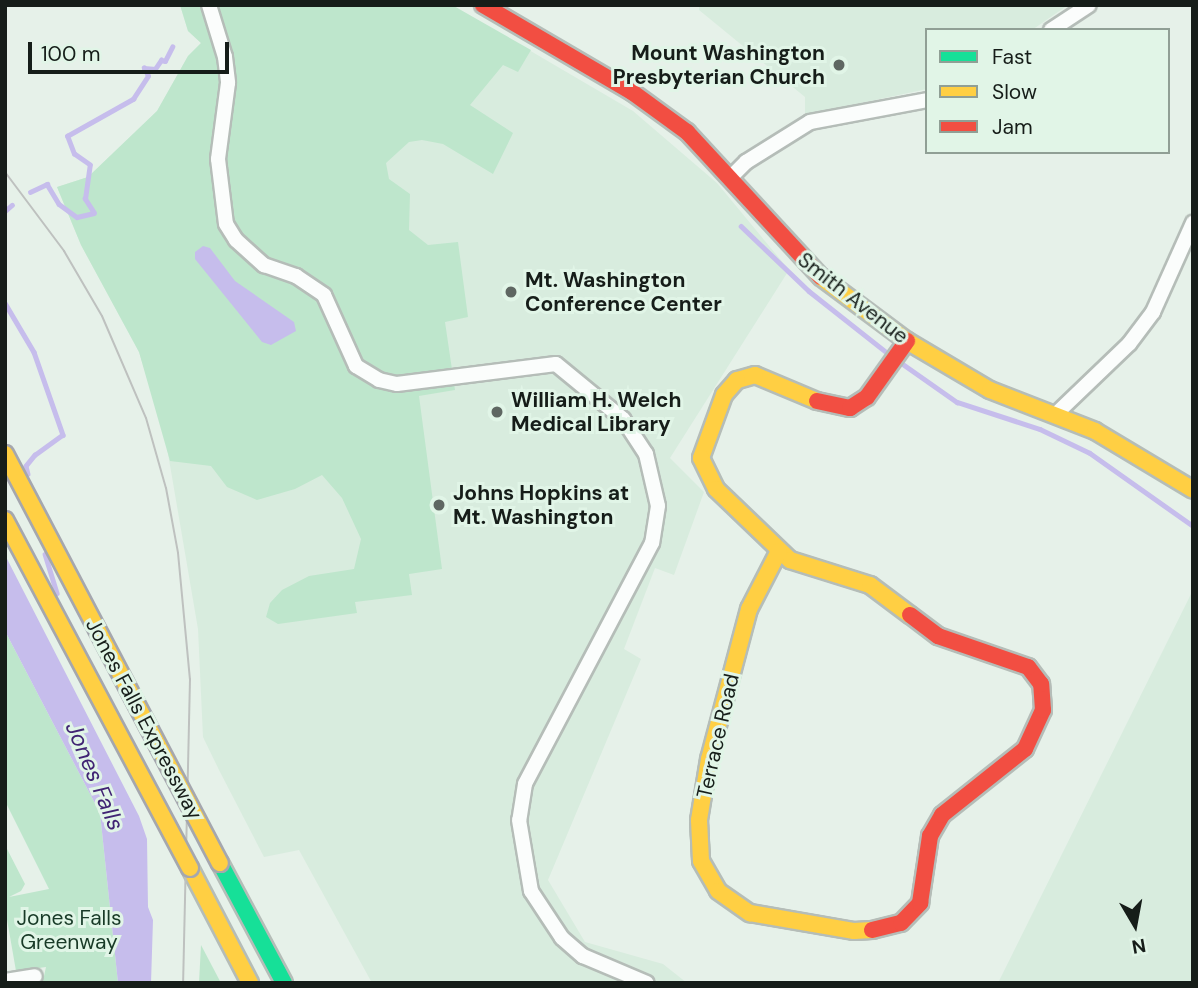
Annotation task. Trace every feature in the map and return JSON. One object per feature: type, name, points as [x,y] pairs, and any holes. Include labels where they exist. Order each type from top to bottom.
[{"type":"main road","name":"Smith Avenue","points":[[483,5],[652,106],[707,150],[815,274],[907,341],[990,390],[1057,413],[1095,431],[1193,490]]},
{"type":"main road","name":"Terrace Road","points":[[779,551],[749,609],[709,759],[699,820],[701,861],[718,891],[750,913],[827,928],[888,929],[901,923],[920,903],[930,836],[942,815],[1025,749],[1043,710],[1041,684],[1028,667],[1008,657],[938,636],[870,585],[805,567],[779,551],[716,489],[703,469],[702,447],[724,395],[737,380],[755,375],[828,406],[850,408],[867,397],[907,341]]},
{"type":"main road","name":"Jones Falls Expressway","points":[[5,454],[284,983]]},
{"type":"main road","name":"Jones Falls Expressway","points":[[5,520],[250,983]]},
{"type":"street","points":[[208,5],[225,57],[228,83],[218,159],[226,224],[236,240],[264,265],[296,276],[324,295],[356,366],[379,380],[397,384],[556,364],[624,419],[646,454],[658,506],[652,543],[525,784],[519,820],[531,891],[562,938],[583,956],[647,983]]},
{"type":"street","points":[[1054,28],[1089,5]]},
{"type":"street","points":[[730,178],[746,162],[810,122],[925,100]]},
{"type":"street","points":[[1057,413],[1129,345],[1153,312],[1193,223]]},
{"type":"street","points":[[5,981],[35,976]]},
{"type":"shaded area","name":"Johns Hopkins at Mt. Washington","points":[[180,5],[452,5],[633,111],[717,183],[789,270],[670,458],[704,492],[674,575],[655,568],[624,649],[641,659],[548,880],[585,942],[663,964],[687,983],[372,983],[299,850],[264,857],[203,737],[198,629],[165,436],[139,352],[81,245],[57,187],[88,177],[157,111],[188,56],[201,43],[188,31]]},
{"type":"shaded area","points":[[699,5],[1068,5],[1035,28],[925,28],[925,89],[805,115],[805,97],[699,10]]},
{"type":"shaded area","points":[[1193,590],[1193,983],[998,983]]},
{"type":"green space","points":[[180,5],[452,5],[531,50],[518,72],[503,65],[470,105],[513,133],[493,174],[443,144],[422,140],[409,142],[386,163],[389,179],[410,194],[409,230],[428,245],[458,242],[468,317],[445,322],[455,390],[419,396],[442,569],[409,574],[412,595],[355,602],[357,613],[278,624],[266,617],[270,603],[282,590],[309,576],[354,569],[361,539],[342,498],[322,475],[295,489],[257,500],[227,487],[211,466],[170,461],[139,352],[81,245],[57,187],[88,177],[157,111],[188,56],[201,43],[188,31]]},
{"type":"green space","name":"Jones Falls Greenway","points":[[5,631],[100,813],[118,983],[34,983],[44,976],[46,967],[16,971],[5,908],[5,845],[25,884],[21,891],[9,897],[49,889],[5,801]]},
{"type":"green space","points":[[201,945],[221,983],[199,983]]},
{"type":"water","points":[[203,246],[210,248],[235,281],[294,322],[296,331],[271,345],[262,342],[195,259],[195,252]]},
{"type":"water","name":"Jones Falls","points":[[5,555],[139,816],[147,839],[148,907],[153,920],[151,983],[118,983],[100,813],[5,631]]},
{"type":"waterway","points":[[30,192],[47,184],[59,204],[77,217],[94,213],[85,199],[90,165],[74,154],[67,136],[133,99],[148,76],[144,68],[155,69],[161,60],[165,61],[172,47]]},
{"type":"waterway","points":[[5,211],[12,205]]},
{"type":"waterway","points":[[741,226],[809,291],[890,355]]},
{"type":"waterway","points":[[5,303],[34,352],[63,435],[35,455],[26,466],[28,474]]},
{"type":"waterway","points":[[900,362],[957,402],[1040,429],[1090,453],[1193,526]]},
{"type":"waterway","points":[[45,554],[57,593]]},
{"type":"tram line","points":[[5,172],[64,251],[102,316],[146,418],[166,488],[178,553],[190,679],[183,983]]},
{"type":"traffic: fast","points":[[220,863],[284,983]]},
{"type":"traffic: slow","points":[[821,277],[907,341],[990,390],[1095,431],[1193,490]]},
{"type":"traffic: slow","points":[[817,401],[755,375],[737,380],[724,395],[701,458],[716,489],[790,560],[870,585],[910,615]]},
{"type":"traffic: slow","points":[[5,454],[220,863]]},
{"type":"traffic: slow","points":[[5,520],[190,868]]},
{"type":"traffic: slow","points":[[779,551],[749,609],[709,759],[699,820],[701,861],[718,891],[750,913],[854,931],[872,930]]},
{"type":"traffic: slow","points":[[190,868],[250,983]]},
{"type":"traffic: jam","points":[[483,5],[632,92],[687,132],[821,277]]},
{"type":"traffic: jam","points":[[817,401],[850,408],[867,397],[907,341]]},
{"type":"traffic: jam","points":[[872,930],[901,923],[920,903],[930,836],[942,815],[1025,749],[1043,710],[1041,684],[1028,667],[938,636],[910,615]]},
{"type":"place","name":"Mount Washington Presbyterian Church","points":[[839,65]]},
{"type":"place","name":"Mt. Washington Conference Center","points":[[511,292]]},
{"type":"place","name":"William H. Welch Medical Library","points":[[497,412]]},
{"type":"place","name":"Johns Hopkins at Mt. Washington","points":[[439,505]]}]
